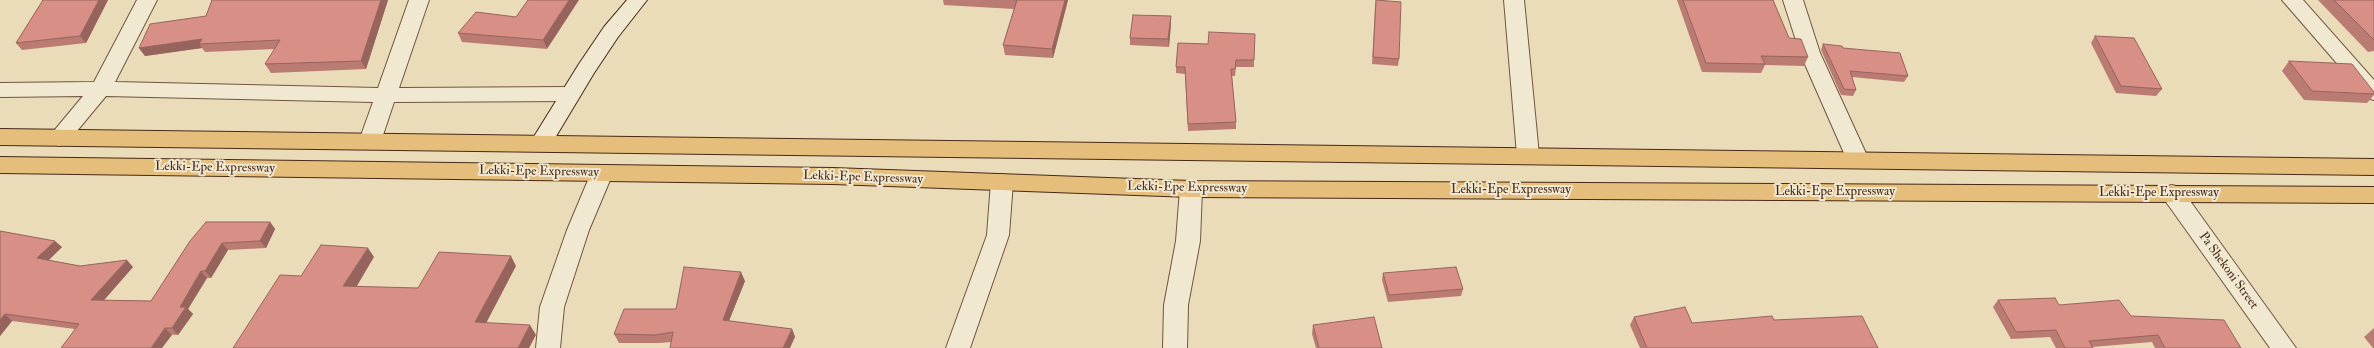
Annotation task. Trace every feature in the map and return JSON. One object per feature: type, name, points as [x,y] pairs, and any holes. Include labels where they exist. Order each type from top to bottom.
[{"type":"highway","points":[[0,137],[1528,155],[2374,167]]},
{"type":"highway","name":"Lekki-Epe Expressway","points":[[0,166],[833,176],[1191,189],[2374,195]]},
{"type":"street","points":[[59,138],[101,89],[147,0]]},
{"type":"street","points":[[370,141],[419,0]]},
{"type":"street","points":[[541,143],[611,32],[637,0]]},
{"type":"street","points":[[1514,0],[1528,155]]},
{"type":"street","points":[[1793,0],[1810,53],[1858,160]]},
{"type":"street","points":[[2292,0],[2374,93]]},
{"type":"street","points":[[0,90],[101,89],[386,95],[571,94]]},
{"type":"street","points":[[548,348],[552,307],[578,230],[602,173]]},
{"type":"street","points":[[958,348],[998,235],[1002,182]]},
{"type":"street","points":[[1175,348],[1176,305],[1188,241],[1191,189]]},
{"type":"street","name":"Pa Shekoni Street","points":[[2172,193],[2284,348]]},
{"type":"building","points":[[43,0],[99,0],[80,36],[16,43]]},
{"type":"building","points":[[212,0],[381,0],[361,61],[265,64],[280,40],[199,44],[202,39],[139,48],[150,24],[206,16]]},
{"type":"building","points":[[528,0],[569,0],[543,40],[458,33],[476,12],[516,17]]},
{"type":"building","points":[[1017,0],[1065,0],[1052,49],[1003,45]]},
{"type":"building","points":[[1376,0],[1401,2],[1399,59],[1373,57]]},
{"type":"building","points":[[1683,0],[1773,0],[1789,38],[1801,39],[1808,57],[1761,56],[1765,64],[1706,63]]},
{"type":"building","points":[[2334,0],[2374,0],[2374,40]]},
{"type":"building","points":[[1133,15],[1171,16],[1168,39],[1130,38]]},
{"type":"building","points":[[1209,32],[1255,34],[1254,60],[1236,60],[1235,69],[1231,69],[1236,122],[1188,124],[1185,67],[1176,67],[1178,43],[1208,44]]},
{"type":"building","points":[[2095,36],[2134,38],[2162,89],[2121,86]]},
{"type":"building","points":[[1823,44],[1842,46],[1843,48],[1900,53],[1908,76],[1850,71],[1856,90],[1844,89]]},
{"type":"building","points":[[2289,61],[2352,64],[2374,94],[2312,91]]},
{"type":"building","points":[[206,222],[270,222],[260,241],[222,243],[205,271],[201,271],[180,307],[186,307],[172,328],[165,328],[151,348],[61,348],[79,324],[5,314],[0,320],[0,231],[55,241],[37,258],[80,266],[127,260],[91,300],[151,301],[190,241]]},
{"type":"building","points":[[321,245],[368,248],[343,286],[418,288],[439,252],[511,256],[475,322],[530,325],[518,348],[233,348],[280,275],[301,276]]},
{"type":"building","points":[[684,267],[741,272],[723,320],[792,329],[783,348],[670,348],[673,332],[655,335],[614,334],[624,309],[676,309]]},
{"type":"building","points":[[1456,267],[1463,289],[1389,295],[1383,273]]},
{"type":"building","points":[[2055,298],[2059,305],[2119,300],[2131,316],[2224,320],[2241,348],[2165,348],[2158,335],[2089,341],[2093,348],[2065,348],[2056,330],[2016,332],[1998,300]]},
{"type":"building","points":[[1685,307],[1692,323],[1772,316],[1774,320],[1862,316],[1878,348],[1647,348],[1634,317]]},
{"type":"building","points":[[1374,317],[1382,348],[1319,348],[1313,325]]}]
